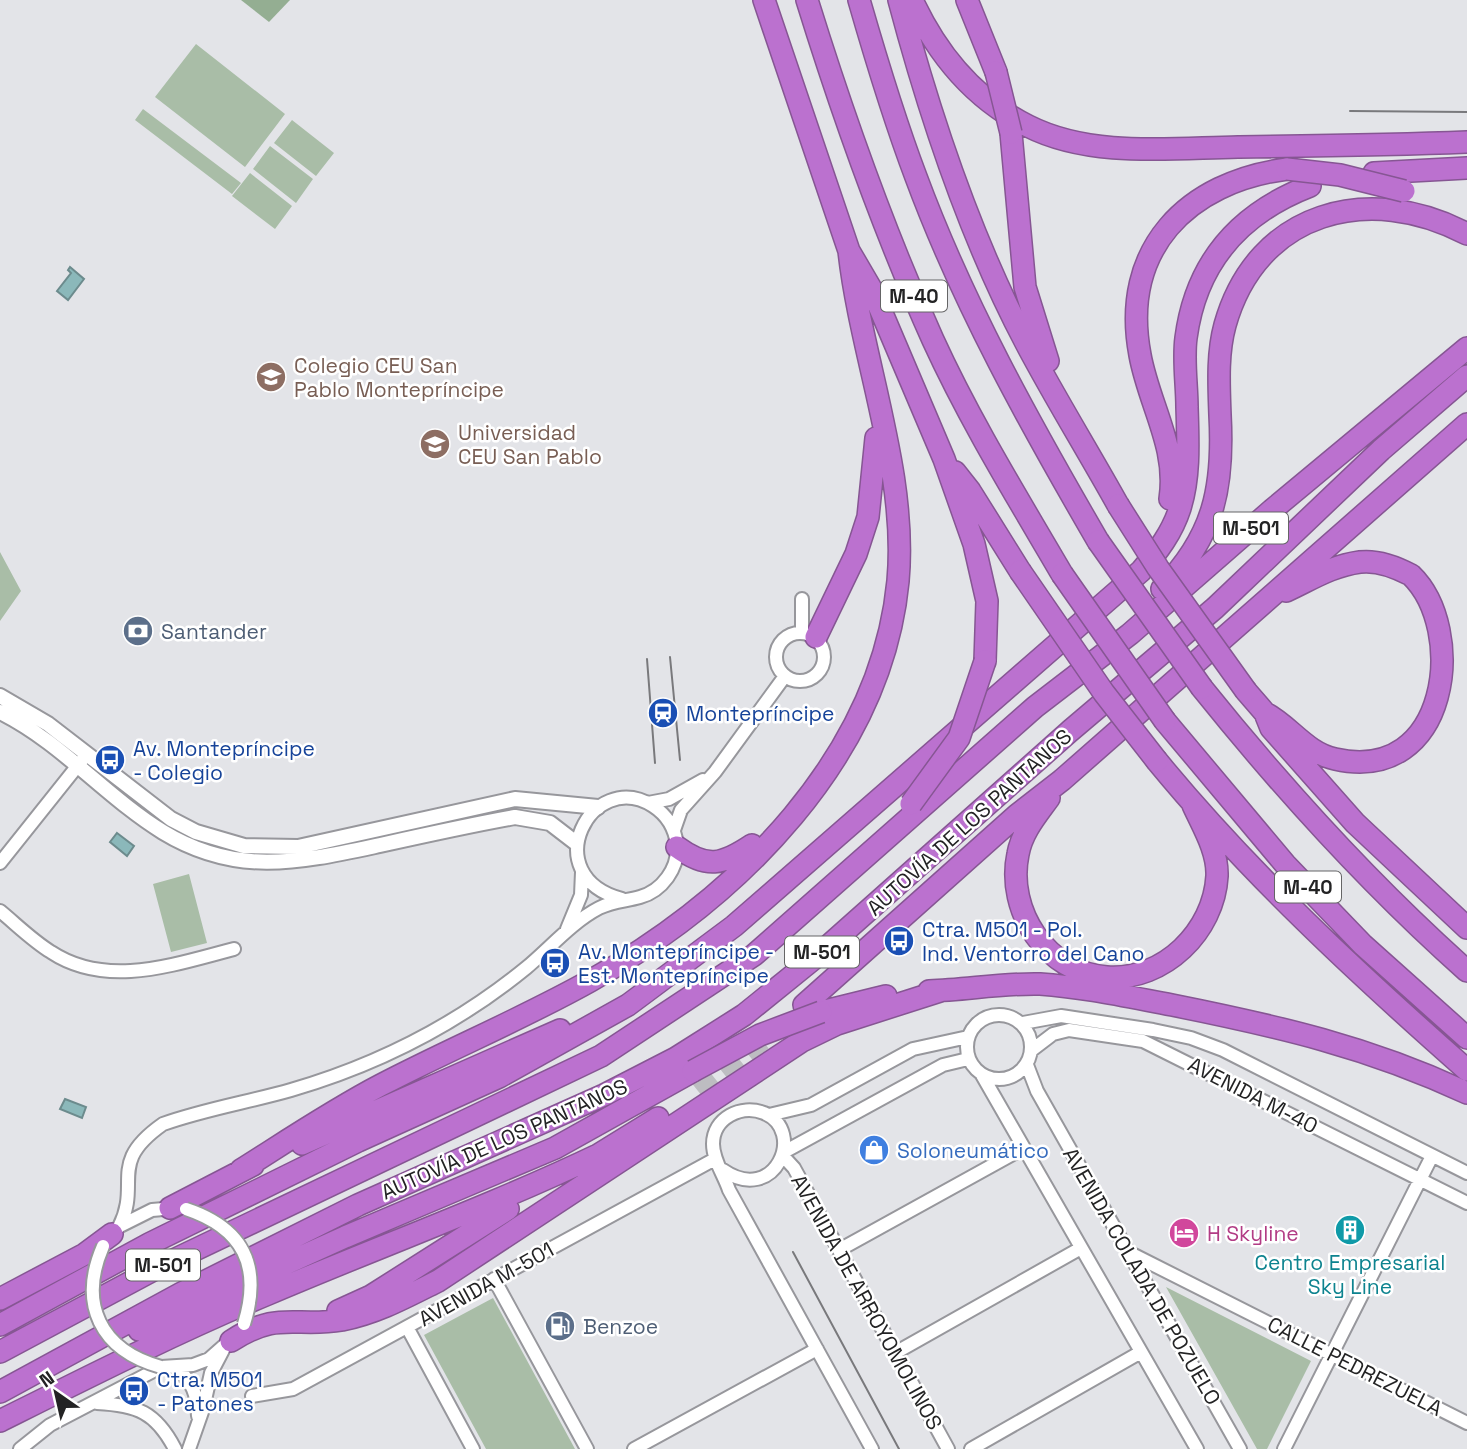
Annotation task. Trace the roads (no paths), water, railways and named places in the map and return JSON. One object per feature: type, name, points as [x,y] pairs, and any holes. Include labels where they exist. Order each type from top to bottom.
[{"type":"highway","points":[[764,0],[849,251],[873,292],[944,459],[974,544],[987,601],[985,661],[959,738],[911,804],[874,840],[849,874]]},
{"type":"highway","name":"M-40","points":[[807,0],[873,199],[934,342],[987,447],[1062,574],[1165,721],[1285,864],[1363,945],[1467,1038]]},
{"type":"highway","name":"M-40","points":[[859,0],[916,179],[977,318],[1031,425],[1098,541],[1202,688],[1324,834],[1396,908],[1467,971]]},
{"type":"highway","points":[[899,0],[915,60],[953,174],[1005,300],[1118,505],[1158,568],[1246,691],[1265,713],[1271,728],[1355,823],[1467,928]]},
{"type":"highway","points":[[912,0],[928,34],[955,69],[994,106],[1030,127],[1073,141],[1145,148],[1467,142]]},
{"type":"highway","points":[[967,0],[996,72],[1011,132],[1025,287],[1066,413]]},
{"type":"highway","points":[[1374,173],[1467,168]]},
{"type":"highway","points":[[1103,603],[1143,558],[1162,527],[1170,498],[1173,475],[1169,445],[1140,356],[1136,326],[1137,298],[1147,261],[1163,233],[1181,212],[1203,195],[1246,176],[1287,169],[1340,176],[1404,191],[1459,216],[1467,228]]},
{"type":"highway","points":[[0,1325],[174,1232],[499,1077],[628,1005],[734,926],[1141,571],[1167,541],[1181,508],[1188,466],[1186,341],[1192,302],[1212,261],[1234,233],[1257,212],[1310,186]]},
{"type":"highway","points":[[1035,707],[1124,628],[1181,570],[1204,534],[1220,484],[1220,357],[1225,326],[1248,274],[1267,251],[1294,229],[1323,216],[1353,208],[1385,207],[1421,213],[1467,233]]},
{"type":"highway","points":[[169,1209],[241,1170],[382,1084],[519,1019],[593,979],[668,930],[730,879],[791,818],[832,767],[861,716],[889,638],[898,580],[899,525],[854,296],[849,251]]},
{"type":"highway","name":"AUTOVÍA DE LOS PANTANOS","points":[[0,1352],[159,1267],[601,1056],[754,955],[849,874],[1035,707],[1130,634],[1272,510],[1467,348]]},
{"type":"highway","name":"AUTOVÍA DE LOS PANTANOS","points":[[0,1392],[180,1294],[358,1205],[604,1095],[676,1058],[744,1015],[817,956],[1215,608],[1381,450],[1467,376]]},
{"type":"highway","points":[[809,634],[856,554],[868,517],[878,411]]},
{"type":"highway","points":[[812,1009],[1006,824],[1062,780],[1467,424]]},
{"type":"highway","points":[[944,459],[970,491],[1020,571],[1097,682],[1193,805],[1343,960],[1467,1070]]},
{"type":"highway","points":[[1265,601],[1330,568],[1363,562],[1395,567],[1422,581],[1440,597],[1454,620],[1462,647]]},
{"type":"highway","points":[[1265,713],[1280,721],[1309,748],[1333,759],[1366,763],[1392,759],[1416,748],[1438,729],[1455,702],[1459,689]]},
{"type":"highway","points":[[1062,780],[1026,829],[1018,853],[1015,879],[1020,908],[1035,938],[1056,958],[1080,972],[1107,977],[1129,976],[1153,969],[1180,953],[1197,933],[1212,907],[1217,874],[1212,846],[1193,805]]},
{"type":"highway","points":[[675,839],[692,858],[710,863],[731,859],[791,818]]},
{"type":"highway","points":[[306,1321],[371,1296],[477,1227],[600,1154],[760,1035],[812,1009],[981,985],[1042,984],[1118,995],[1238,1018],[1363,1049],[1467,1093]]},
{"type":"highway","points":[[227,1345],[254,1327],[279,1321],[339,1320],[380,1310],[438,1281],[802,1041],[837,1024],[940,990]]},
{"type":"highway","points":[[241,1170],[598,1013],[628,1005]]},
{"type":"highway","points":[[62,1358],[88,1351],[345,1237],[555,1149],[696,1081]]},
{"type":"highway","points":[[0,1421],[184,1330],[374,1250],[505,1199],[600,1154]]},
{"type":"highway","points":[[0,1299],[85,1254],[112,1236]]},
{"type":"street","points":[[802,599],[809,634],[824,648],[825,660],[820,672],[809,680],[797,681],[785,676],[778,667],[778,645],[784,638],[809,634]]},
{"type":"street","points":[[227,1345],[209,1359],[176,1368],[161,1367],[139,1361],[120,1349],[104,1332],[95,1312],[91,1290],[94,1267],[125,1215],[127,1171],[134,1151],[146,1136],[163,1124],[339,1075],[398,1050],[480,1003],[600,907],[622,899],[639,898],[655,890],[671,871],[681,810],[715,772],[785,676]]},
{"type":"street","points":[[0,696],[32,713],[171,819],[196,832],[244,846],[298,847],[515,799],[598,807]]},
{"type":"street","points":[[0,712],[39,735],[162,831],[192,848],[240,861],[302,862],[515,817],[550,823],[576,843]]},
{"type":"street","points":[[0,863],[87,754]]},
{"type":"street","points":[[648,803],[669,799],[715,772]]},
{"type":"street","points":[[564,935],[581,895],[582,872],[576,843],[587,817],[598,807],[616,799],[648,803],[668,819],[675,839]]},
{"type":"street","points":[[582,872],[592,886],[606,895],[622,899]]},
{"type":"street","points":[[0,911],[52,953],[103,973],[158,968],[234,949]]},
{"type":"street","points":[[991,1015],[1008,1015],[1023,1023],[1030,1035],[1032,1050],[1027,1065],[1014,1076],[998,1080],[982,1075],[968,1059],[968,1037],[976,1023],[991,1015]]},
{"type":"street","name":"AVENIDA M-40","points":[[1023,1023],[1061,1016],[1191,1038],[1223,1050],[1467,1173]]},
{"type":"street","name":"AVENIDA M-40","points":[[1032,1050],[1053,1034],[1069,1030],[1143,1041],[1467,1203]]},
{"type":"street","points":[[769,1115],[811,1105],[913,1049],[968,1037]]},
{"type":"street","points":[[719,1165],[735,1178],[750,1181],[764,1178],[776,1168],[784,1154],[943,1065],[968,1059]]},
{"type":"street","name":"AVENIDA COLADA DE POZUELO","points":[[1027,1065],[1037,1091],[1240,1449]]},
{"type":"street","name":"AVENIDA COLADA DE POZUELO","points":[[982,1075],[1194,1448]]},
{"type":"street","points":[[784,1154],[782,1132],[769,1115],[755,1110],[740,1110],[726,1117],[715,1136],[719,1165],[729,1190],[872,1449]]},
{"type":"street","points":[[839,1250],[1022,1149]]},
{"type":"street","name":"AVENIDA DE ARROYOMOLINOS","points":[[784,1154],[948,1449]]},
{"type":"street","points":[[1283,1449],[1432,1156]]},
{"type":"street","name":"AVENIDA M-501","points":[[252,1396],[293,1389],[494,1279],[719,1165]]},
{"type":"street","points":[[126,1189],[169,1209],[209,1216],[229,1231],[244,1251],[251,1275],[251,1300],[244,1324],[227,1345],[211,1373],[199,1423],[189,1449]]},
{"type":"street","points":[[112,1236],[169,1209]]},
{"type":"street","points":[[895,1353],[1080,1248]]},
{"type":"street","name":"CALLE PEDREZUELA","points":[[1130,1253],[1467,1423]]},
{"type":"street","points":[[494,1279],[587,1449]]},
{"type":"street","points":[[407,1327],[473,1449]]},
{"type":"street","points":[[634,1449],[817,1349]]},
{"type":"street","points":[[971,1449],[1141,1352]]},
{"type":"street","points":[[20,1449],[50,1425],[161,1367]]},
{"type":"street","points":[[176,1368],[188,1378],[195,1389],[199,1423]]},
{"type":"street","points":[[93,1403],[124,1404],[148,1413],[164,1430],[175,1449]]},
{"type":"water","points":[[70,267],[84,279],[68,300],[57,291],[71,273],[68,270]]},
{"type":"water","points":[[117,833],[134,846],[127,856],[110,842]]},
{"type":"water","points":[[65,1099],[86,1107],[82,1118],[60,1109]]},
{"type":"tunnel","points":[[698,1091],[762,1040]]},
{"type":"tram line","points":[[1350,111],[1467,112]]},
{"type":"tram line","points":[[670,657],[680,760]]},
{"type":"tram line","points":[[647,659],[655,763]]},
{"type":"tram line","points":[[793,1252],[899,1449]]},
{"type":"place","name":"Colegio CEU San Pablo Montepríncipe","points":[[271,377]]},
{"type":"place","name":"Universidad CEU San Pablo","points":[[435,444]]},
{"type":"place","name":"Santander","points":[[138,631]]},
{"type":"place","name":"Montepríncipe","points":[[663,713]]},
{"type":"place","name":"Av. Montepríncipe - Colegio","points":[[110,760]]},
{"type":"place","name":"Ctra. M501 - Pol. Ind. Ventorro del Cano","points":[[899,941]]},
{"type":"place","name":"Av. Montepríncipe - Est. Montepríncipe","points":[[555,963]]},
{"type":"place","name":"Soloneumático","points":[[874,1150]]},
{"type":"place","name":"Centro Empresarial Sky Line","points":[[1350,1230]]},
{"type":"place","name":"H Skyline","points":[[1184,1233]]},
{"type":"place","name":"Benzoe","points":[[560,1326]]},
{"type":"place","name":"Ctra. M501 - Patones","points":[[134,1391]]}]
